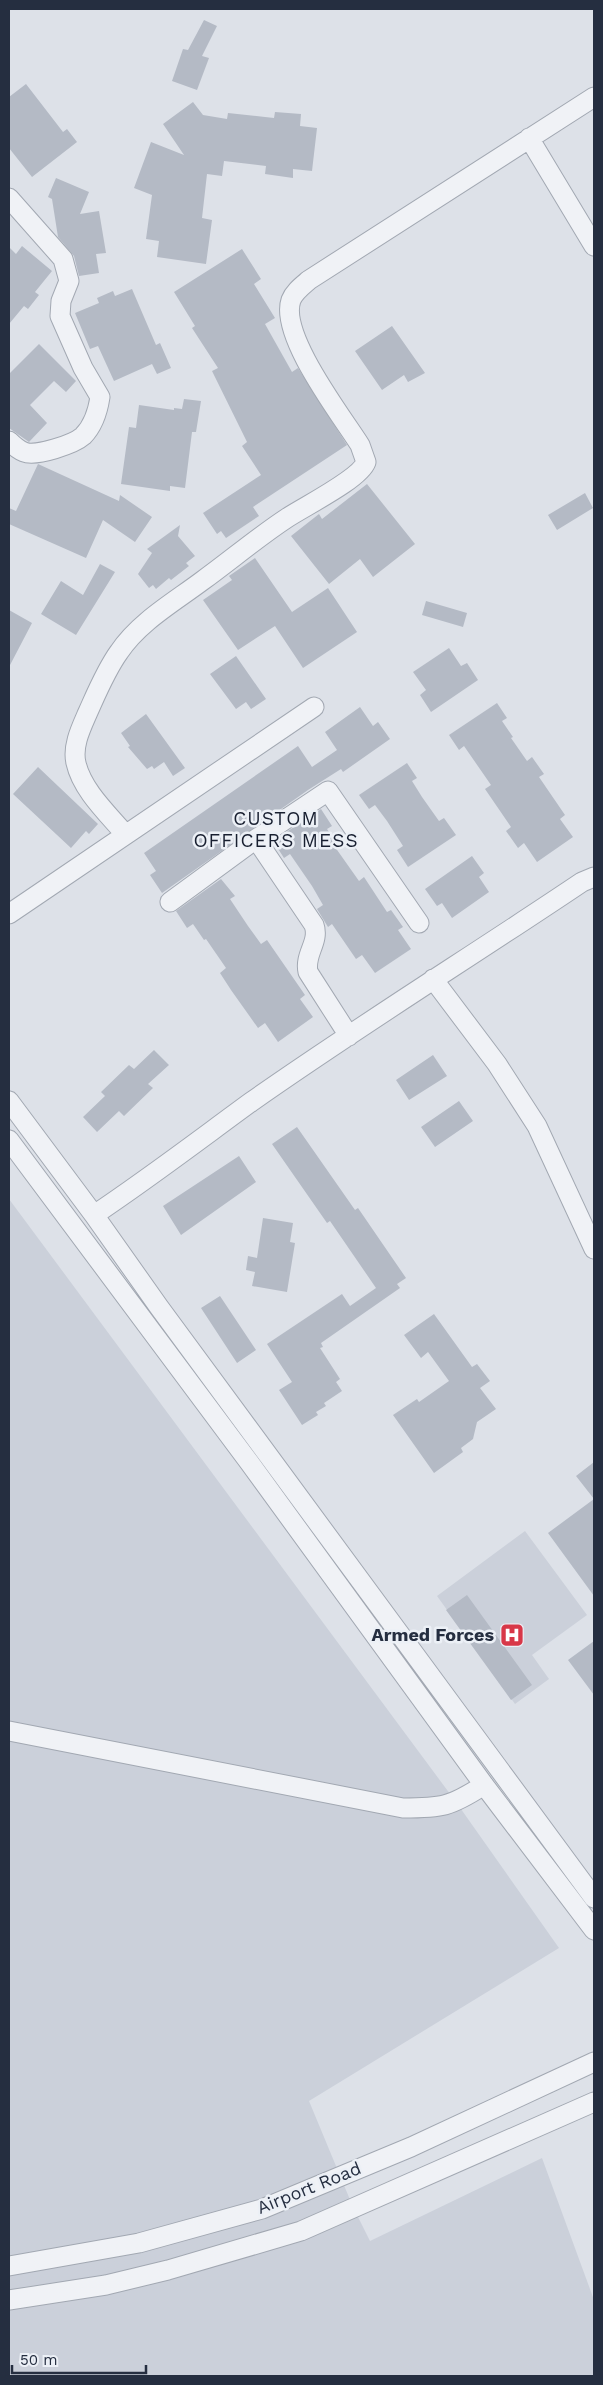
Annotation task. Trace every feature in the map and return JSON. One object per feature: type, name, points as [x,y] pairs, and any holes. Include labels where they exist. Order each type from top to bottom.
[{"type":"street","points":[[125,834],[82,780],[76,763],[76,748],[81,728],[99,688],[119,651],[137,631],[163,610],[287,518],[345,482],[364,468],[366,462],[360,445],[300,350],[290,319],[290,302],[294,293],[309,280],[594,96]]},
{"type":"street","points":[[529,138],[594,246]]},
{"type":"street","points":[[9,198],[63,259],[69,281],[61,302],[60,316],[83,368],[100,398],[98,411],[83,436],[67,444],[33,454],[23,452],[9,441]]},
{"type":"street","points":[[9,914],[314,707]]},
{"type":"street","points":[[170,902],[328,791],[419,923]]},
{"type":"street","points":[[256,840],[314,925],[316,938],[306,964],[308,972],[348,1036]]},
{"type":"street","points":[[94,1215],[348,1036],[582,882],[594,877]]},
{"type":"street","points":[[433,979],[497,1064],[537,1126],[594,1249]]},
{"type":"street","points":[[9,1102],[94,1215],[165,1315],[594,1898]]},
{"type":"street","points":[[9,1140],[255,1470],[484,1785],[594,1930]]},
{"type":"street","points":[[9,1732],[402,1808],[441,1806],[456,1802],[484,1785]]},
{"type":"street","name":"Airport Road","points":[[9,2266],[139,2243],[262,2209],[411,2147],[592,2062]]},
{"type":"street","name":"Airport Road","points":[[9,2300],[115,2283],[300,2231],[594,2102]]},
{"type":"shaded area","points":[[9,1199],[456,1802],[559,1948],[309,2101],[353,2207],[370,2241],[542,2158],[594,2300],[594,2376],[9,2376]]},
{"type":"shaded area","name":"Armed Forces","points":[[525,1531],[587,1615],[532,1655],[549,1679],[515,1704],[437,1596]]},
{"type":"building","points":[[204,20],[217,26],[202,56],[209,58],[197,90],[172,81],[183,49],[188,50]]},
{"type":"building","points":[[26,84],[63,132],[67,129],[77,142],[32,177],[9,148],[9,97]]},
{"type":"building","points":[[193,102],[203,115],[227,119],[228,113],[274,118],[275,112],[301,114],[300,126],[317,128],[312,171],[293,169],[293,178],[265,174],[266,166],[224,161],[222,176],[207,174],[202,218],[212,220],[206,264],[157,257],[159,241],[146,239],[152,195],[134,188],[151,142],[184,155],[163,124]]},
{"type":"building","points":[[56,178],[89,192],[80,214],[99,211],[106,253],[96,254],[99,273],[79,276],[74,256],[58,237],[52,199],[48,197]]},
{"type":"building","points":[[22,246],[52,271],[35,292],[39,295],[28,309],[24,306],[9,324],[9,247],[16,254]]},
{"type":"building","points":[[242,249],[261,279],[254,284],[275,318],[265,324],[292,372],[298,368],[347,445],[253,507],[259,516],[226,538],[221,531],[217,534],[203,513],[261,475],[242,446],[247,442],[212,371],[218,368],[192,328],[195,326],[174,292]]},
{"type":"building","points":[[132,289],[156,345],[160,343],[171,368],[157,374],[152,364],[114,381],[98,346],[90,349],[75,313],[99,303],[97,298],[113,291],[115,296]]},
{"type":"building","points":[[392,326],[425,373],[408,382],[404,375],[382,390],[355,351]]},
{"type":"building","points":[[39,344],[76,381],[66,392],[54,381],[30,405],[47,423],[29,442],[9,428],[9,374]]},
{"type":"building","points":[[184,399],[201,401],[196,432],[192,432],[185,488],[170,486],[170,491],[121,484],[129,427],[136,428],[139,405],[174,410],[174,408],[182,409]]},
{"type":"building","points":[[38,464],[119,501],[120,495],[152,517],[135,542],[103,520],[86,558],[9,524],[9,508],[16,511]]},
{"type":"building","points":[[367,484],[415,544],[373,577],[360,559],[329,584],[291,536],[319,514],[322,519]]},
{"type":"building","points":[[585,493],[593,508],[557,530],[548,515]]},
{"type":"building","points":[[180,525],[178,536],[195,556],[186,563],[189,566],[171,580],[169,578],[156,589],[153,585],[149,588],[138,574],[152,553],[147,549]]},
{"type":"building","points":[[255,558],[292,612],[328,588],[357,632],[303,668],[275,626],[238,650],[203,600],[232,580],[229,576]]},
{"type":"building","points":[[100,564],[115,572],[76,635],[41,614],[61,581],[83,595]]},
{"type":"building","points":[[426,601],[467,613],[463,627],[422,615]]},
{"type":"building","points":[[9,610],[32,623],[9,667]]},
{"type":"building","points":[[449,648],[461,666],[467,663],[478,680],[431,712],[420,695],[426,690],[413,672]]},
{"type":"building","points":[[236,656],[266,699],[251,709],[246,702],[236,709],[210,674]]},
{"type":"building","points":[[497,703],[507,718],[502,721],[513,737],[511,738],[527,761],[532,757],[544,774],[539,777],[565,815],[560,819],[573,837],[537,862],[524,843],[518,848],[506,831],[511,827],[485,789],[491,785],[464,746],[459,750],[449,735]]},
{"type":"building","points":[[360,707],[373,726],[378,722],[390,739],[343,772],[341,769],[308,790],[162,893],[150,875],[156,871],[144,853],[298,746],[312,767],[337,750],[325,732]]},
{"type":"building","points":[[146,714],[185,768],[173,776],[164,762],[154,769],[152,766],[147,769],[128,747],[130,746],[121,733]]},
{"type":"building","points":[[407,763],[417,778],[412,781],[422,797],[439,821],[444,818],[456,835],[408,867],[397,850],[403,846],[387,821],[375,805],[369,809],[359,795]]},
{"type":"building","points":[[38,767],[98,824],[89,834],[86,831],[71,848],[13,794]]},
{"type":"building","points":[[321,809],[332,826],[327,829],[338,845],[335,847],[359,881],[364,877],[387,912],[391,910],[403,927],[398,930],[411,949],[375,973],[362,955],[356,959],[332,924],[328,927],[317,909],[323,905],[312,886],[290,854],[284,858],[273,841]]},
{"type":"building","points":[[472,856],[484,873],[479,877],[489,892],[452,918],[442,903],[437,906],[425,889]]},
{"type":"building","points":[[221,879],[235,896],[230,899],[261,944],[267,940],[305,995],[300,999],[313,1017],[278,1042],[265,1023],[258,1028],[220,973],[226,968],[206,939],[204,940],[193,924],[187,928],[176,911]]},
{"type":"building","points":[[154,1050],[169,1065],[148,1084],[153,1088],[124,1116],[119,1111],[97,1132],[83,1117],[105,1096],[101,1092],[129,1065],[134,1069]]},
{"type":"building","points":[[433,1055],[447,1076],[409,1100],[396,1080]]},
{"type":"building","points":[[459,1101],[473,1121],[435,1147],[421,1127]]},
{"type":"building","points":[[297,1127],[355,1210],[358,1208],[406,1278],[397,1284],[400,1288],[321,1343],[323,1347],[320,1348],[340,1379],[336,1382],[342,1391],[324,1403],[326,1406],[316,1412],[318,1415],[302,1425],[279,1390],[292,1382],[267,1344],[342,1294],[350,1306],[376,1288],[330,1221],[327,1223],[272,1144]]},
{"type":"building","points":[[239,1156],[256,1182],[181,1235],[163,1206]]},
{"type":"building","points":[[263,1218],[293,1223],[290,1242],[295,1243],[287,1292],[252,1286],[255,1272],[246,1270],[248,1256],[257,1258]]},
{"type":"building","points":[[220,1296],[256,1350],[237,1363],[201,1308]]},
{"type":"building","points":[[434,1314],[472,1367],[477,1364],[490,1381],[480,1388],[496,1409],[477,1422],[473,1439],[461,1448],[463,1452],[434,1473],[393,1415],[417,1399],[419,1402],[449,1381],[428,1352],[421,1358],[404,1335]]},
{"type":"building","points":[[594,1462],[594,1499],[576,1476]]},
{"type":"building","points":[[594,1499],[594,1596],[548,1533]]},
{"type":"building","points":[[467,1595],[532,1685],[511,1700],[446,1610]]},
{"type":"building","points":[[594,1641],[594,1695],[568,1660]]},
{"type":"place","name":"Armed Forces","points":[[512,1635]]},
{"type":"district","name":"CUSTOM OFFICERS MESS","points":[[276,829]]}]
